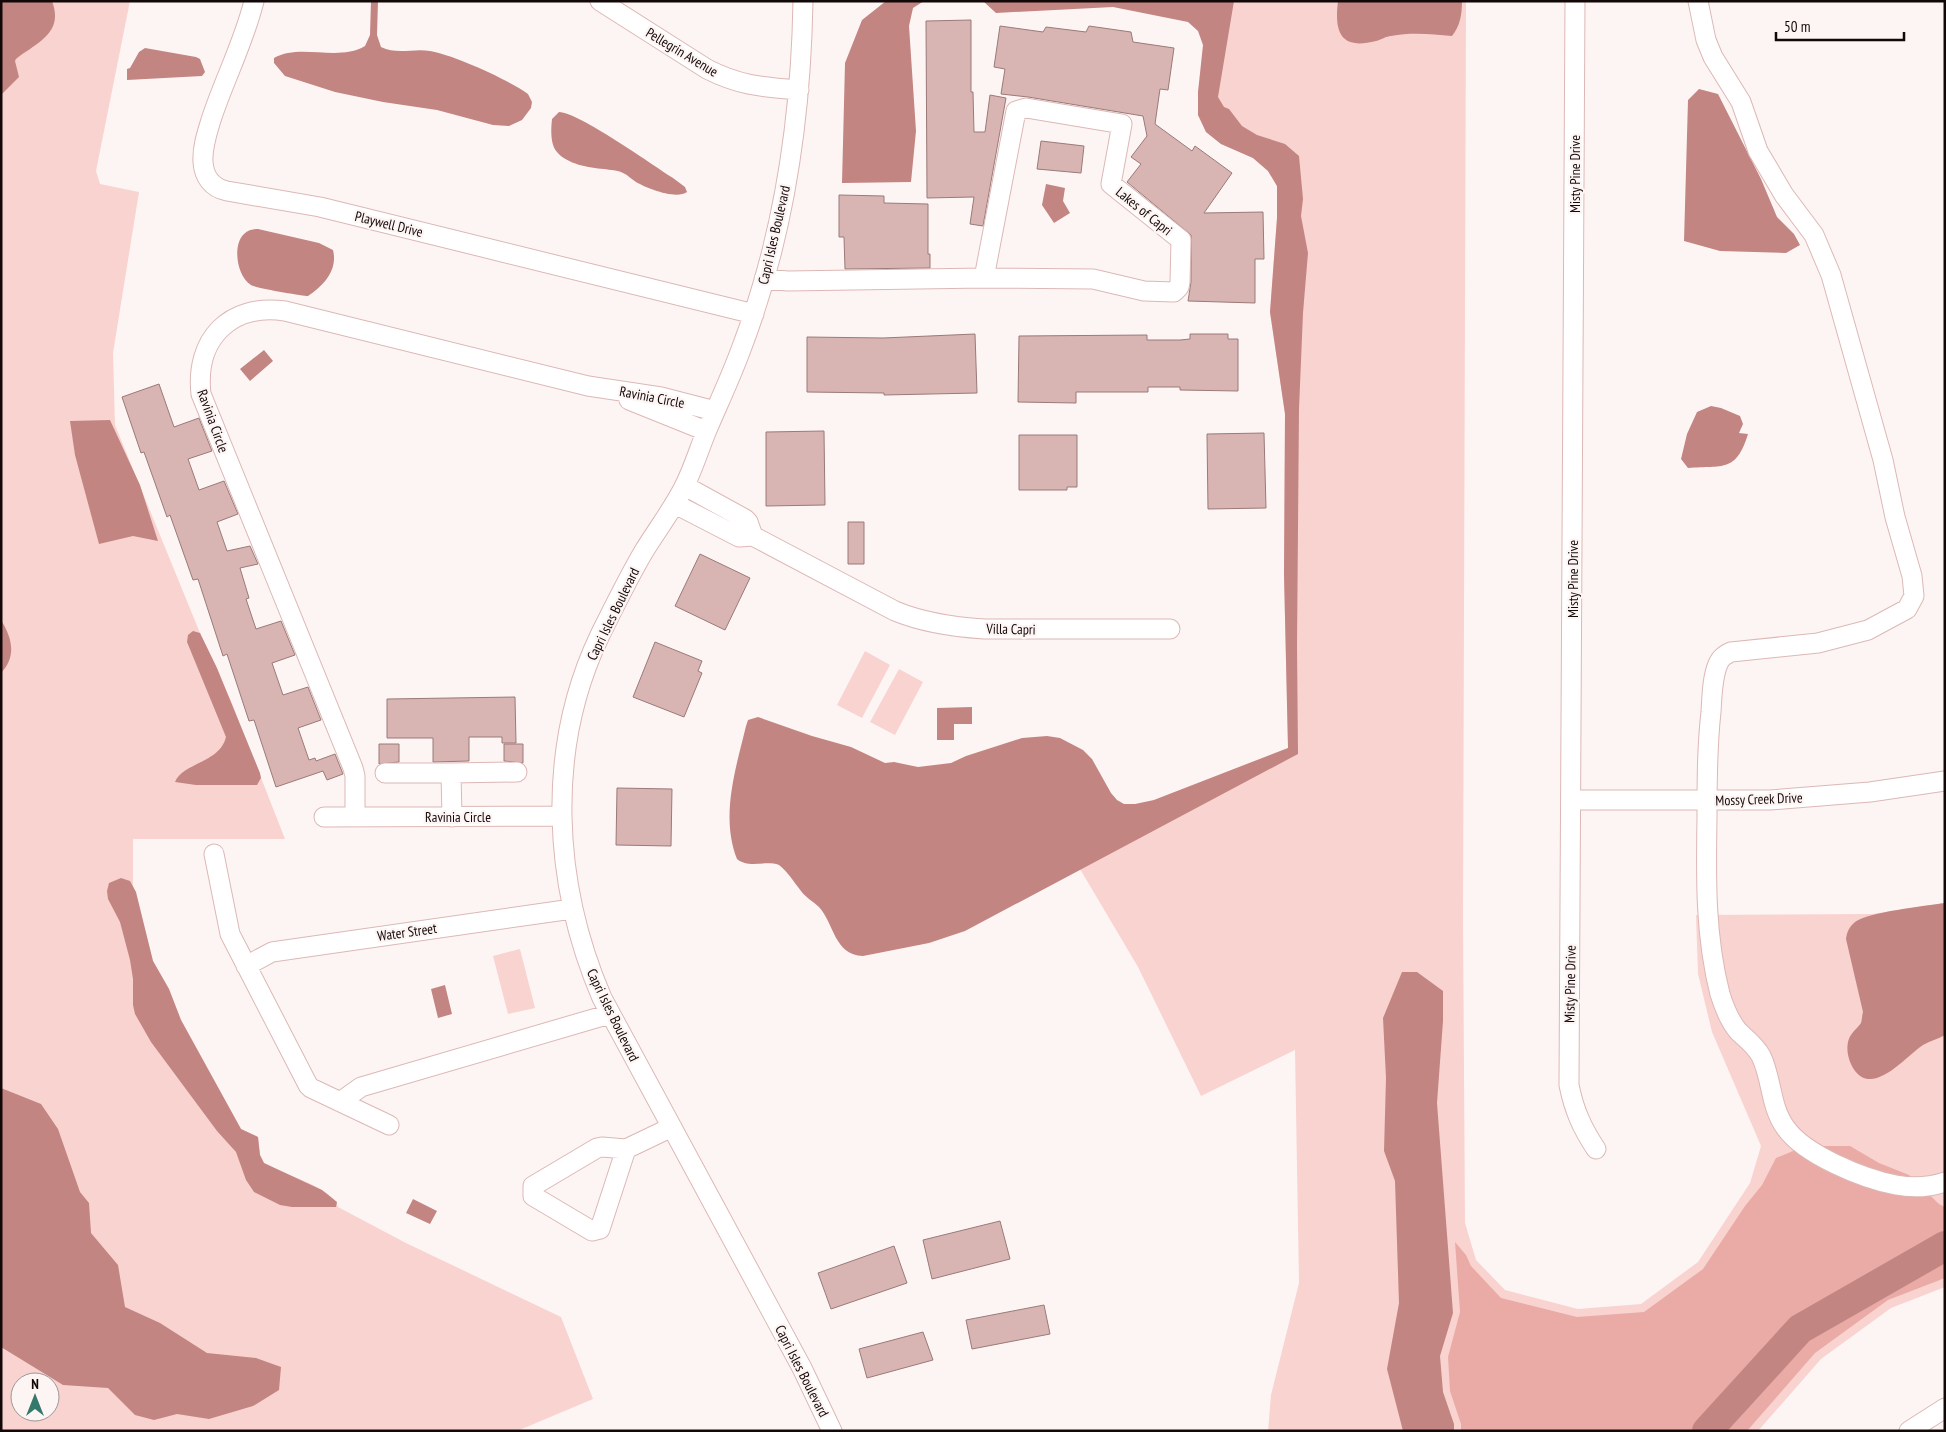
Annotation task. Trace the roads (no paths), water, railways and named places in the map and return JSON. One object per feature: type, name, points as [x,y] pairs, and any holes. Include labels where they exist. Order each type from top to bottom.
[{"type":"street","name":"Playwell Drive","points":[[254,1],[246,30],[215,108],[204,148],[202,160],[204,170],[213,186],[227,192],[320,207],[754,314]]},
{"type":"street","name":"Pellegrin Avenue","points":[[600,1],[707,69],[723,77],[754,87],[799,90]]},
{"type":"street","name":"Capri Isles Boulevard","points":[[803,1],[799,90],[794,136],[782,202],[754,314],[740,354],[706,431],[685,486],[644,552],[592,654],[578,695],[564,762],[561,816],[563,855],[572,909],[588,965],[610,1014],[806,1376],[832,1431]]},
{"type":"street","name":"Misty Pine Drive","points":[[1575,1],[1569,1085],[1572,1102],[1582,1128],[1596,1150]]},
{"type":"street","points":[[1698,1],[1706,40],[1712,57],[1741,102],[1758,151],[1784,195],[1814,235],[1831,275],[1883,460],[1895,517],[1912,576],[1914,596],[1907,609],[1868,630],[1818,643],[1772,648],[1749,648],[1731,652],[1723,656],[1717,665],[1709,725],[1706,882],[1709,928],[1721,995],[1729,1019],[1756,1047],[1762,1058],[1775,1105],[1785,1128],[1802,1145],[1824,1158],[1865,1177],[1897,1186],[1923,1186],[1945,1182]]},
{"type":"street","name":"Lakes of Capri","points":[[764,279],[788,281],[984,278],[1093,279],[1144,291],[1170,292],[1177,290],[1180,282],[1181,240],[1111,184],[1122,124],[1026,108],[1016,111],[984,278]]},
{"type":"street","name":"Ravinia Circle","points":[[355,817],[355,776],[353,768],[201,394],[200,370],[209,342],[221,327],[235,317],[253,311],[274,309],[588,386],[661,397],[715,411]]},
{"type":"street","name":"Ravinia Circle","points":[[588,386],[654,409],[706,431]]},
{"type":"street","points":[[675,504],[737,536],[753,536],[745,519],[685,486]]},
{"type":"street","name":"Villa Capri","points":[[753,536],[910,617],[957,627],[994,629],[1170,629]]},
{"type":"street","points":[[385,773],[517,772]]},
{"type":"street","points":[[452,773],[452,817]]},
{"type":"street","name":"Mossy Creek Drive","points":[[1572,800],[1707,801],[1820,797],[1945,781]]},
{"type":"street","name":"Ravinia Circle","points":[[324,817],[561,816]]},
{"type":"street","points":[[214,854],[230,934],[308,1085],[390,1125]]},
{"type":"street","name":"Water Street","points":[[246,966],[272,952],[572,909]]},
{"type":"street","points":[[340,1102],[361,1087],[610,1014]]},
{"type":"street","points":[[626,1149],[600,1229],[592,1231],[533,1196],[533,1186],[597,1148],[626,1149],[672,1127]]},
{"type":"street","points":[[1909,1431],[1945,1408]]},
{"type":"waterway","points":[[1707,1431],[1800,1329],[1945,1246]]}]
